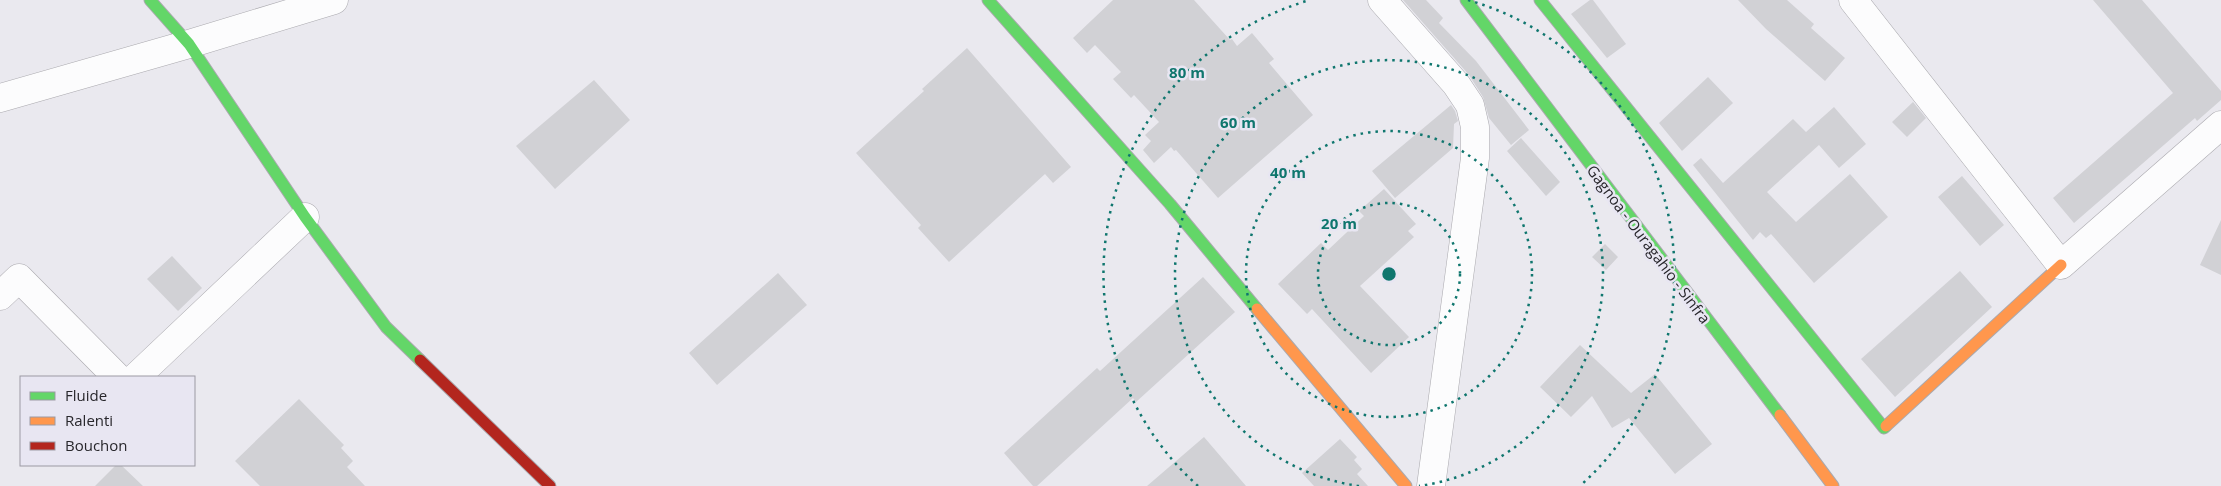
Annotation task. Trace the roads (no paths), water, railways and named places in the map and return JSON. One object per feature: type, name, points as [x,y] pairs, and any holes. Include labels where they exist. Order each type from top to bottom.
[{"type":"street","points":[[150,0],[189,44],[305,217],[386,327],[550,486]]},
{"type":"street","points":[[0,98],[334,0]]},
{"type":"street","points":[[988,0],[1170,204],[1332,400],[1406,486]]},
{"type":"street","points":[[1382,0],[1456,84],[1470,105],[1475,127],[1475,158],[1431,486]]},
{"type":"street","name":"Gagnoa - Ouragahio - Sinfra","points":[[1466,0],[1833,486]]},
{"type":"street","points":[[1540,0],[1884,428],[2061,265],[2221,125]]},
{"type":"street","points":[[1853,0],[2061,265]]},
{"type":"street","points":[[137,376],[305,217]]},
{"type":"street","points":[[0,296],[19,278],[116,376]]}]
